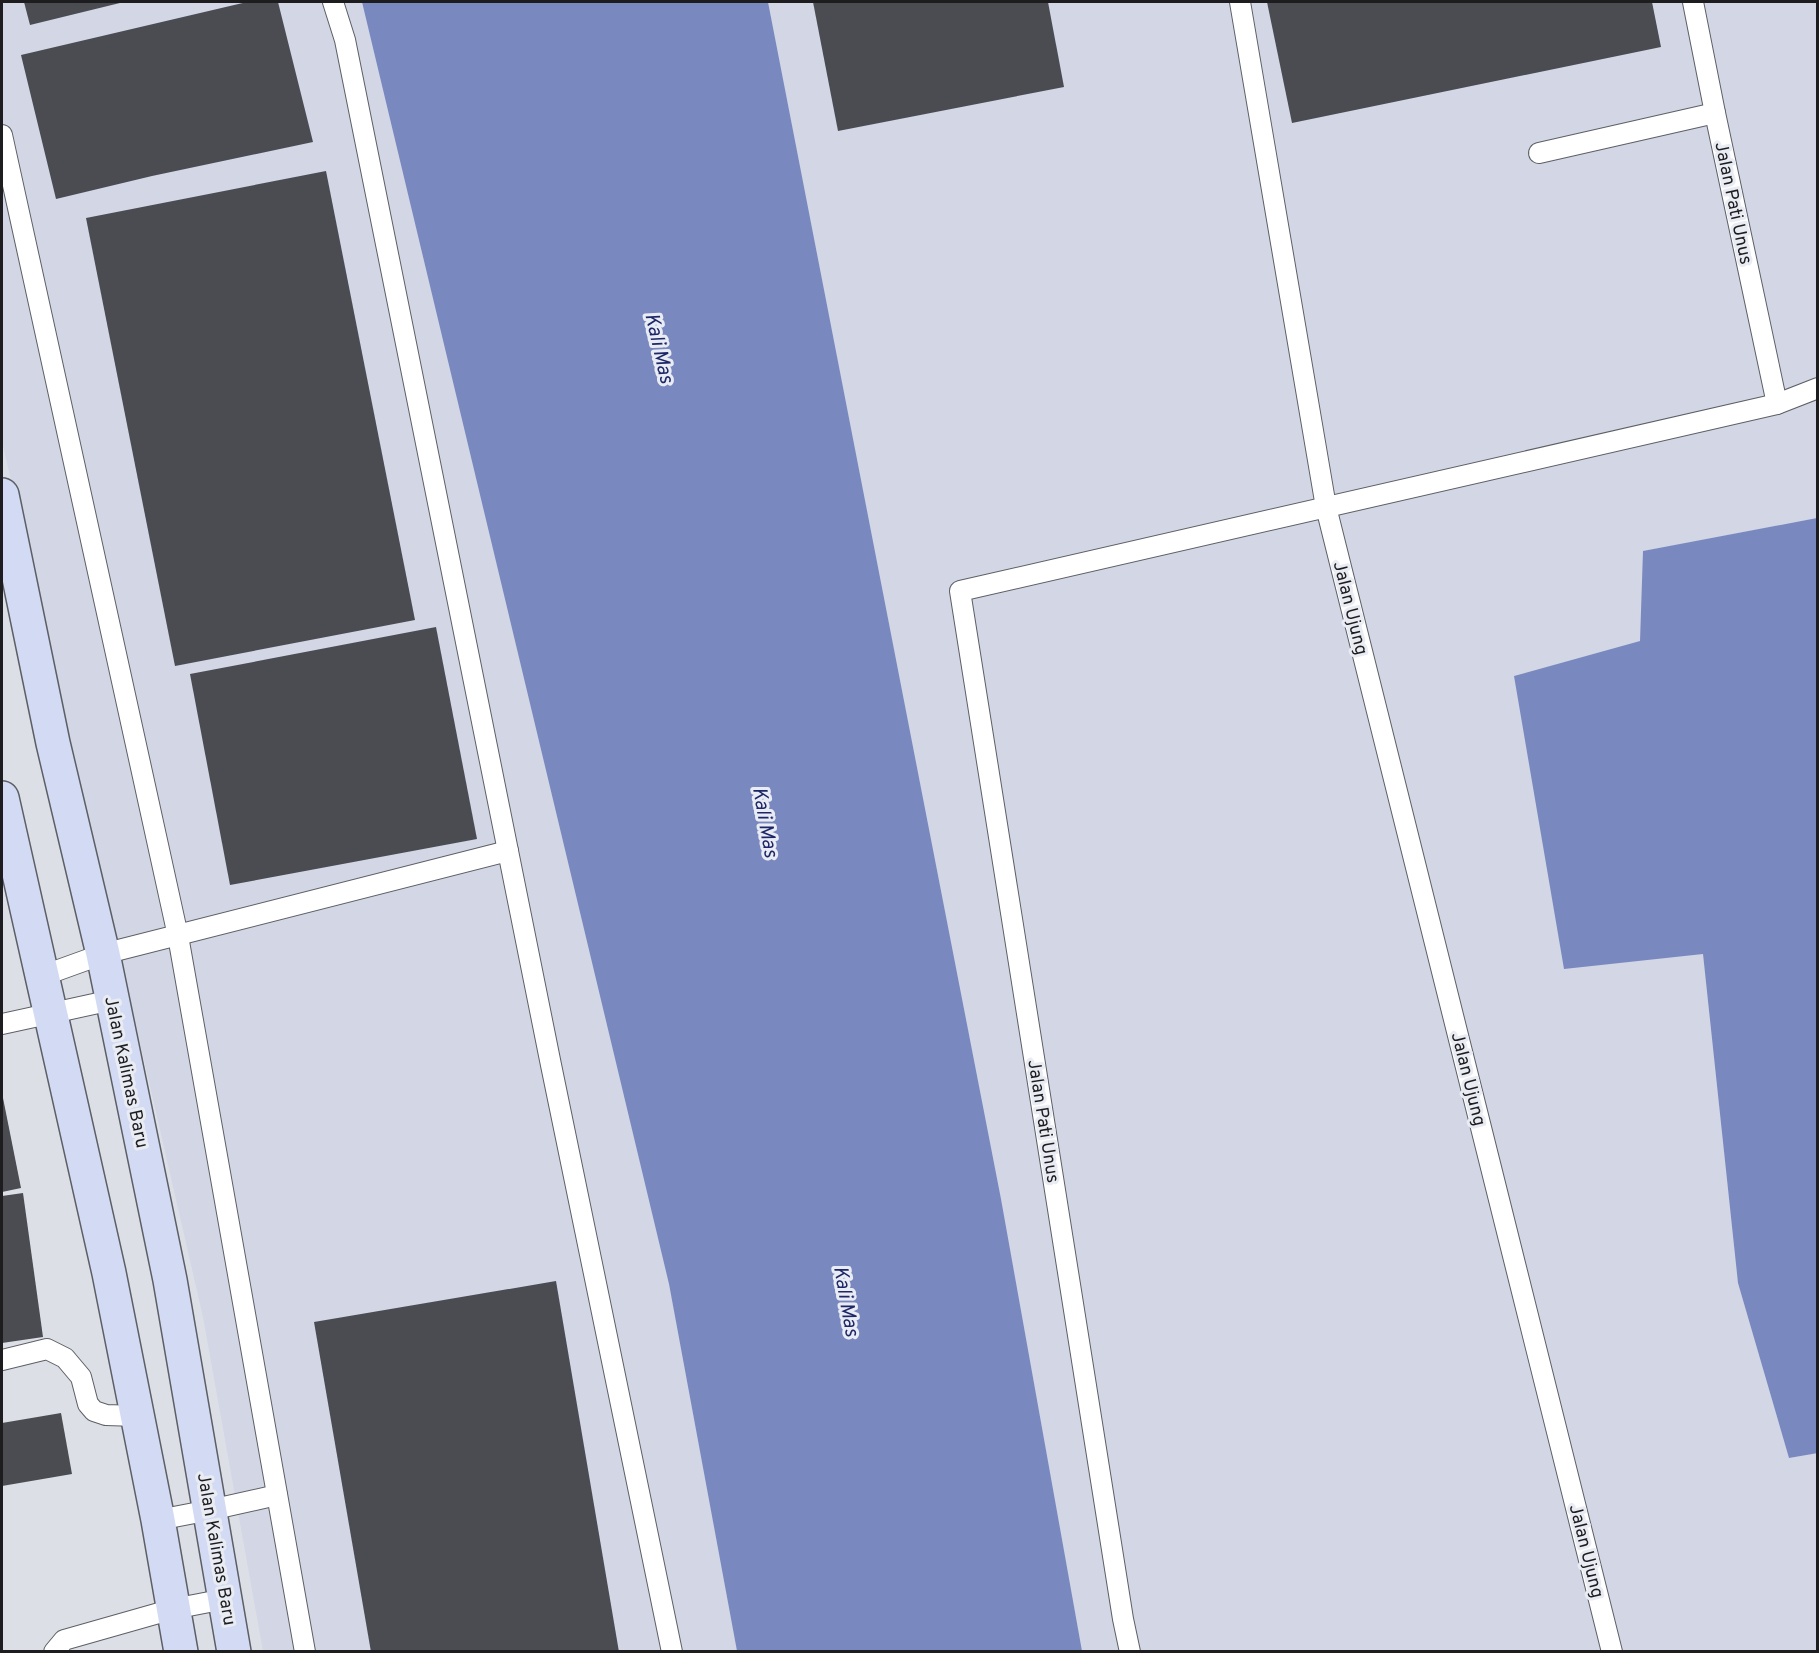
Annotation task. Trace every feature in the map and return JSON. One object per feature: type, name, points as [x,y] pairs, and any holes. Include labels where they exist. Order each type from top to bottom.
[{"type":"street","name":"Jalan Kalimas Baru","points":[[2,495],[53,743],[103,954],[170,1280],[234,1652]]},
{"type":"street","points":[[2,798],[109,1273],[158,1520],[181,1652]]},
{"type":"lane","points":[[333,2],[345,40],[672,1652]]},
{"type":"lane","name":"Jalan Ujung","points":[[1240,2],[1326,507],[1612,1652]]},
{"type":"lane","name":"Jalan Pati Unus","points":[[1693,2],[1777,404]]},
{"type":"lane","points":[[1539,153],[1715,113]]},
{"type":"lane","points":[[2,135],[178,936],[305,1652]]},
{"type":"lane","points":[[1326,507],[1777,404],[1818,388]]},
{"type":"lane","name":"Jalan Pati Unus","points":[[1130,1652],[960,591],[1326,507]]},
{"type":"lane","points":[[42,976],[103,954],[508,851]]},
{"type":"lane","points":[[2,1023],[112,1000]]},
{"type":"lane","points":[[2,1360],[47,1349],[66,1358],[81,1377],[88,1404],[94,1411],[106,1415],[137,1416]]},
{"type":"lane","points":[[158,1520],[277,1495]]},
{"type":"lane","points":[[54,1652],[64,1640],[173,1609],[225,1599]]},
{"type":"shaded area","points":[[2,2],[362,2],[669,1284],[737,1651],[263,1651],[203,1317],[2,441]]},
{"type":"shaded area","points":[[768,2],[1817,2],[1817,518],[1644,551],[1640,641],[1514,676],[1703,954],[1738,1283],[1789,1458],[1817,1453],[1817,1651],[1082,1651],[1001,1199]]},
{"type":"water","name":"Kali Mas","points":[[362,2],[768,2],[1001,1199],[1082,1651],[737,1651],[669,1284]]},
{"type":"water","points":[[1817,518],[1818,1453],[1789,1458],[1738,1283],[1703,954],[1564,969],[1514,676],[1640,641],[1643,551]]},
{"type":"building","points":[[24,2],[124,2],[30,25]]},
{"type":"building","points":[[247,2],[278,2],[313,142],[56,199],[21,55]]},
{"type":"building","points":[[813,2],[1048,2],[1064,87],[838,131]]},
{"type":"building","points":[[1267,2],[1652,2],[1661,47],[1292,123]]},
{"type":"building","points":[[326,171],[415,620],[175,666],[86,218]]},
{"type":"building","points":[[436,627],[477,839],[230,885],[190,674]]},
{"type":"building","points":[[2,1093],[21,1188],[2,1192]]},
{"type":"building","points":[[23,1193],[43,1337],[2,1343],[2,1196]]},
{"type":"building","points":[[556,1281],[619,1652],[371,1652],[314,1322]]},
{"type":"building","points":[[61,1413],[72,1474],[2,1486],[2,1423]]}]
